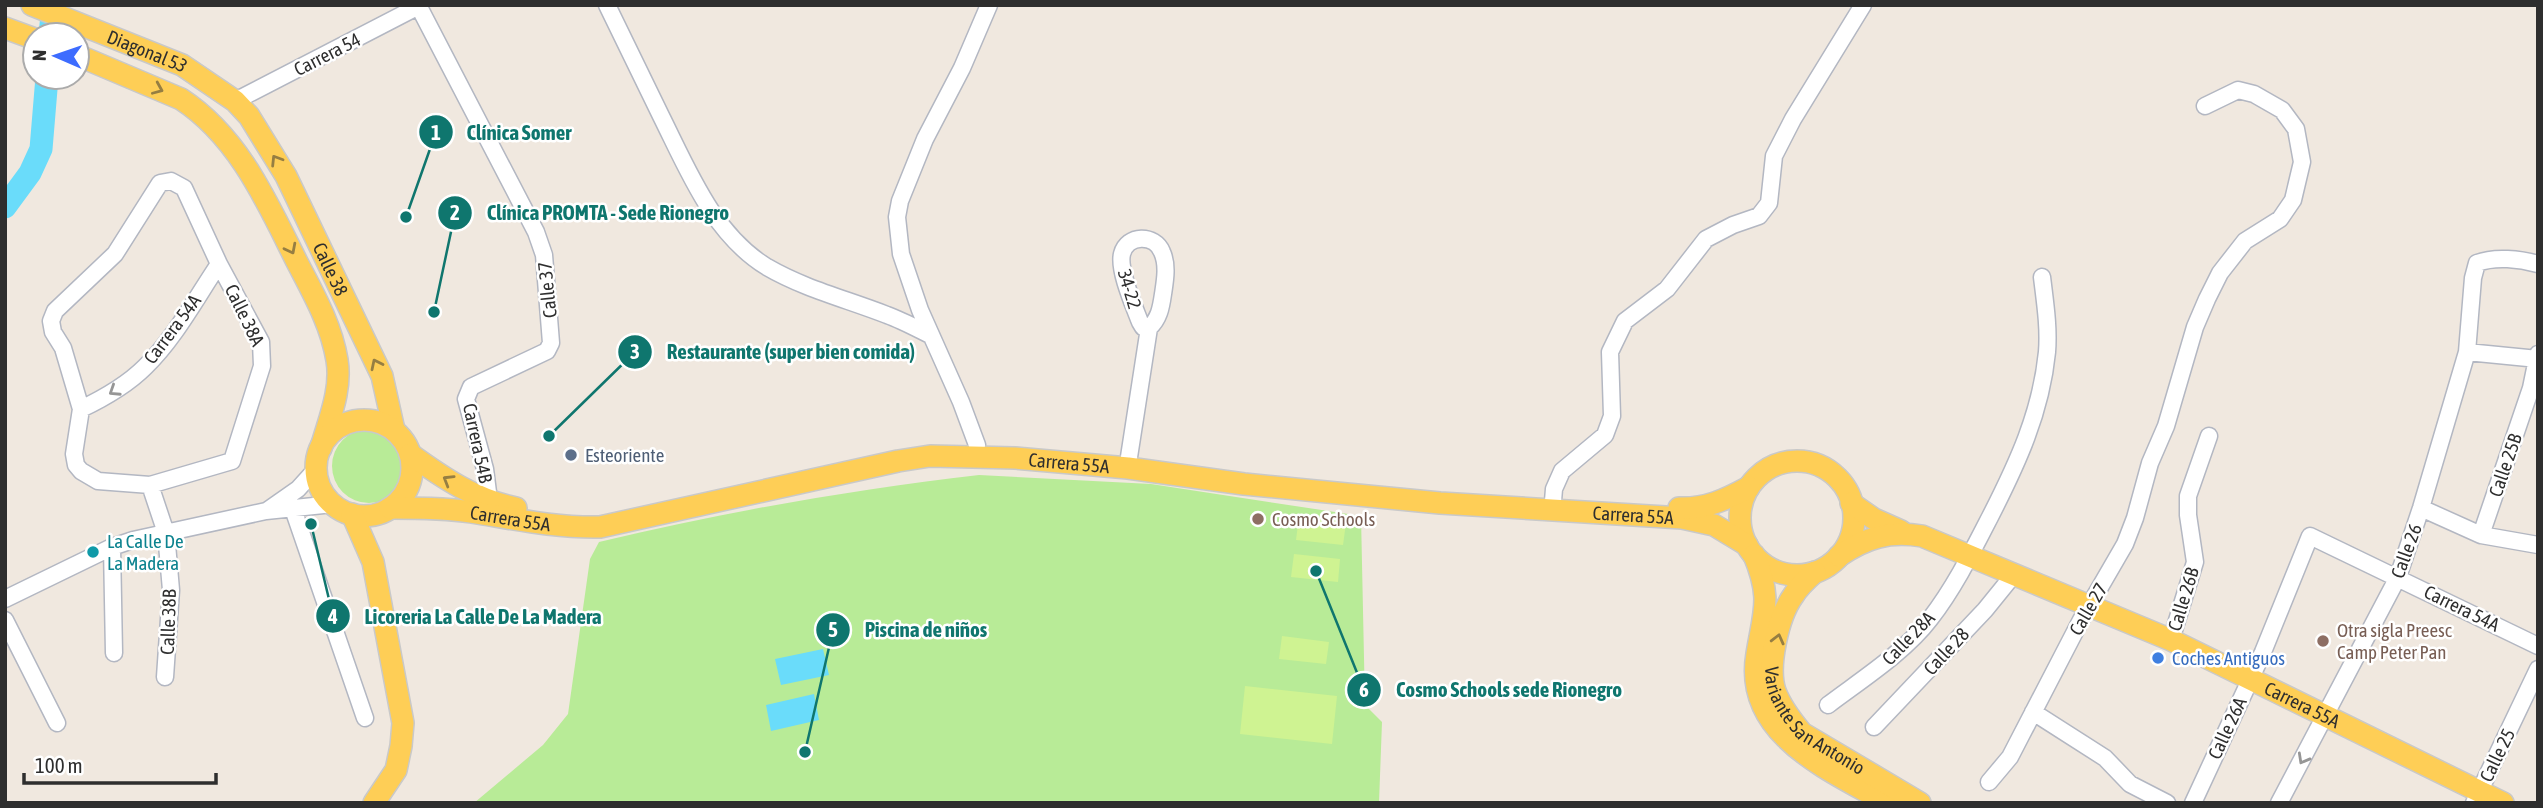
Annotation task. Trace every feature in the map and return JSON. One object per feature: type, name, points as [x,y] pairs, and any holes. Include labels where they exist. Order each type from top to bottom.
[{"type":"main road","name":"Diagonal 53","points":[[40,8],[182,65],[242,108]]},
{"type":"main road","name":"Diagonal 53","points":[[91,61],[181,99],[213,124],[247,167]]},
{"type":"main road","name":"Calle 38","points":[[242,108],[286,176],[382,376],[394,430]]},
{"type":"main road","name":"Calle 38","points":[[247,167],[269,206],[331,334],[337,360],[338,389],[319,458]]},
{"type":"main road","points":[[373,562],[378,527],[408,486],[411,476],[410,454],[404,441],[394,430],[384,424],[359,420],[336,429],[319,458],[321,488],[334,508],[363,536],[373,562],[403,723],[396,770],[374,803]]},
{"type":"main road","name":"Carrera 55A","points":[[410,454],[445,480],[506,506],[542,512],[593,515],[891,452],[923,447],[977,445],[1030,447],[1129,457],[1316,481],[1694,509],[1718,504],[1749,487]]},
{"type":"main road","name":"Carrera 55A","points":[[388,510],[444,509],[540,525],[600,527],[898,461],[930,456],[981,455],[1128,468],[1244,484],[1440,503],[1682,518],[1714,524],[1751,550]]},
{"type":"main road","points":[[1805,461],[1834,475],[1842,483],[1852,503],[1850,536],[1839,555],[1828,565],[1804,574],[1782,573],[1772,569],[1751,550],[1740,520],[1742,503],[1749,487],[1763,471],[1783,462],[1805,461]]},
{"type":"main road","name":"Carrera 55A","points":[[1852,503],[1874,519],[1907,534]]},
{"type":"main road","points":[[334,508],[369,516],[388,510]]},
{"type":"main road","points":[[334,508],[363,536]]},
{"type":"main road","name":"Carrera 55A","points":[[1839,555],[1877,536],[1922,536],[2171,640],[2327,715],[2477,797],[2503,803]]},
{"type":"main road","name":"Variante San Antonio","points":[[1751,550],[1762,575],[1767,602],[1756,656],[1756,678],[1760,698],[1770,719],[1786,740],[1803,754],[1887,803]]},
{"type":"main road","name":"Variante San Antonio","points":[[1815,572],[1792,597],[1785,612],[1773,662],[1775,691],[1789,719],[1802,733],[1920,803]]},
{"type":"street","points":[[607,5],[696,184],[722,227],[739,245],[767,267],[799,283],[888,315],[930,335]]},
{"type":"street","points":[[977,445],[961,402],[930,335],[901,254],[897,217],[900,201],[925,139],[962,68],[989,5]]},
{"type":"street","points":[[1553,500],[1554,489],[1562,471],[1605,435],[1612,416],[1611,352],[1625,321],[1667,289],[1706,239],[1759,216],[1769,203],[1774,156],[1863,5]]},
{"type":"street","name":"Carrera 54","points":[[242,108],[419,6]]},
{"type":"street","name":"Calle 37","points":[[419,6],[536,232],[544,255],[551,343],[547,351]]},
{"type":"street","name":"Calle 27","points":[[1989,782],[2010,757],[2124,544],[2135,518],[2150,463],[2166,426],[2195,327],[2220,273],[2245,241],[2280,219],[2293,200],[2302,162],[2296,129],[2282,110],[2254,94],[2238,90],[2205,106]]},
{"type":"street","name":"Calle 38A","points":[[81,409],[63,348],[52,332],[51,321],[55,311],[115,254],[160,183],[171,181],[184,188],[219,264],[261,342],[263,354],[262,366],[232,461],[150,485]]},
{"type":"street","name":"34-22","points":[[1129,457],[1149,328],[1158,316],[1162,304],[1165,265],[1158,244],[1151,239],[1138,239],[1125,246],[1121,263],[1140,321],[1143,327],[1149,328]]},
{"type":"street","name":"Calle 26","points":[[2279,803],[2398,577],[2467,352],[2473,278],[2477,263],[2487,259],[2538,264]]},
{"type":"street","name":"Carrera 54A","points":[[81,409],[122,386],[146,366],[167,341],[219,264]]},
{"type":"street","name":"Calle 28A","points":[[1828,705],[1885,662],[1929,620],[1971,555],[2020,457],[2033,422],[2043,382],[2047,350],[2042,277]]},
{"type":"street","name":"Carrera 54B","points":[[489,500],[485,469],[466,399],[471,387],[547,351]]},
{"type":"street","points":[[2467,352],[2537,359]]},
{"type":"street","name":"Calle 25B","points":[[2481,535],[2531,388],[2538,354]]},
{"type":"street","points":[[81,409],[74,454],[81,471],[98,481],[150,485]]},
{"type":"street","name":"Calle 26B","points":[[2171,640],[2195,562],[2188,496],[2209,436]]},
{"type":"street","points":[[266,511],[287,499],[306,482],[319,458]]},
{"type":"street","name":"Calle 38B","points":[[150,485],[166,533],[171,590],[166,677]]},
{"type":"street","points":[[5,599],[112,547],[266,511],[334,508]]},
{"type":"street","points":[[2421,508],[2481,535],[2538,545]]},
{"type":"street","points":[[293,509],[365,718]]},
{"type":"street","name":"Carrera 54A","points":[[2310,536],[2538,646]]},
{"type":"street","name":"Calle 26A","points":[[2193,803],[2310,536]]},
{"type":"street","points":[[112,547],[114,653]]},
{"type":"street","name":"Calle 28","points":[[1874,727],[1985,610],[2015,573]]},
{"type":"street","points":[[5,620],[57,723]]},
{"type":"street","name":"Calle 25","points":[[2477,797],[2538,669]]},
{"type":"street","points":[[2033,712],[2105,758],[2130,784],[2167,803]]},
{"type":"green space","points":[[376,429],[396,439],[404,452],[404,480],[396,493],[383,501],[362,503],[342,493],[334,480],[332,459],[342,439],[355,431]]},
{"type":"green space","points":[[979,475],[1151,484],[1361,516],[1365,705],[1382,722],[1379,803],[474,803],[543,745],[568,714],[590,559],[599,542],[788,503]]},
{"type":"green space","points":[[1299,517],[1346,523],[1343,545],[1296,540]]},
{"type":"green space","points":[[1294,554],[1340,559],[1338,582],[1291,577]]},
{"type":"green space","points":[[1282,636],[1329,642],[1326,664],[1279,659]]},
{"type":"green space","points":[[1245,686],[1337,696],[1332,744],[1240,734]]},
{"type":"water","points":[[823,649],[829,675],[781,685],[775,659]]},
{"type":"water","points":[[814,694],[819,720],[771,731],[766,705]]},
{"type":"waterway","points":[[51,21],[53,5]]},
{"type":"waterway","points":[[5,207],[30,173],[41,149],[46,91]]},
{"type":"place","name":"Clínica Somer","points":[[406,217]]},
{"type":"place","name":"Clínica PROMTA - Sede Rionegro","points":[[434,312]]},
{"type":"place","name":"Restaurante (super bien comida)","points":[[549,436]]},
{"type":"place","name":"Esteoriente","points":[[571,455]]},
{"type":"place","name":"Cosmo Schools","points":[[1258,519]]},
{"type":"place","name":"Licoreria La Calle De La Madera","points":[[311,524]]},
{"type":"place","name":"La Calle De La Madera","points":[[93,552]]},
{"type":"place","name":"Cosmo Schools sede Rionegro","points":[[1316,571]]},
{"type":"place","name":"Otra sigla Preesc Camp Peter Pan","points":[[2323,641]]},
{"type":"place","name":"Coches Antiguos","points":[[2158,658]]},
{"type":"place","name":"Piscina de niños","points":[[805,752]]}]
